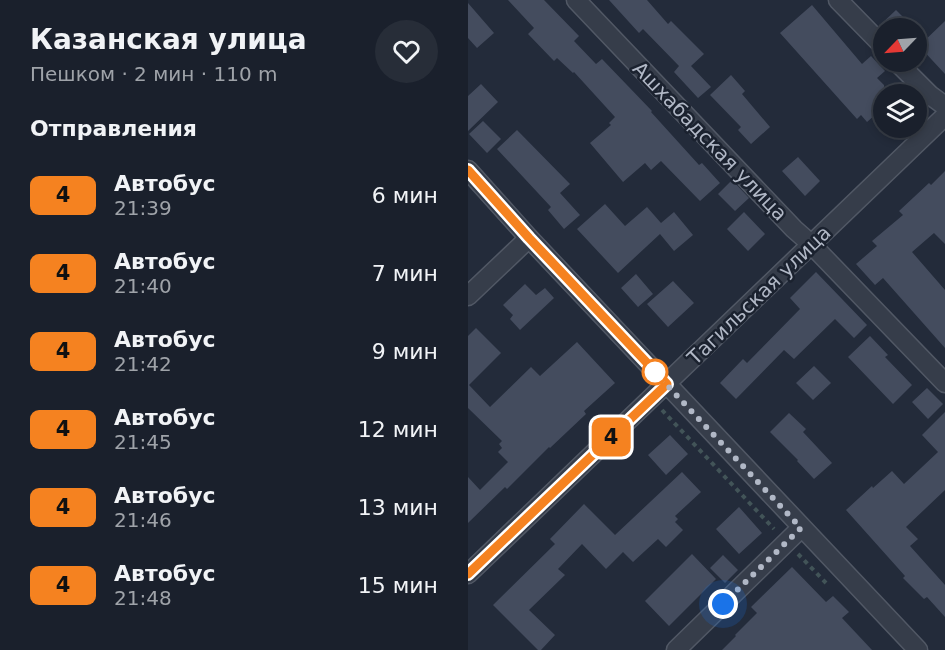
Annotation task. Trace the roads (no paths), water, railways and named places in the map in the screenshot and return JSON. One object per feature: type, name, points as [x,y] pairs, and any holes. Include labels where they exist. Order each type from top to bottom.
[{"type":"street","name":"Ашхабадская улица","points":[[576,0],[794,229],[812,244],[945,383]]},
{"type":"street","points":[[838,0],[873,36]]},
{"type":"street","points":[[907,72],[930,95],[945,106]]},
{"type":"street","name":"Тагильская улица","points":[[468,574],[945,116]]},
{"type":"street","points":[[468,170],[529,238],[918,650]]},
{"type":"street","points":[[468,296],[529,238]]},
{"type":"street","points":[[676,650],[801,528]]}]
